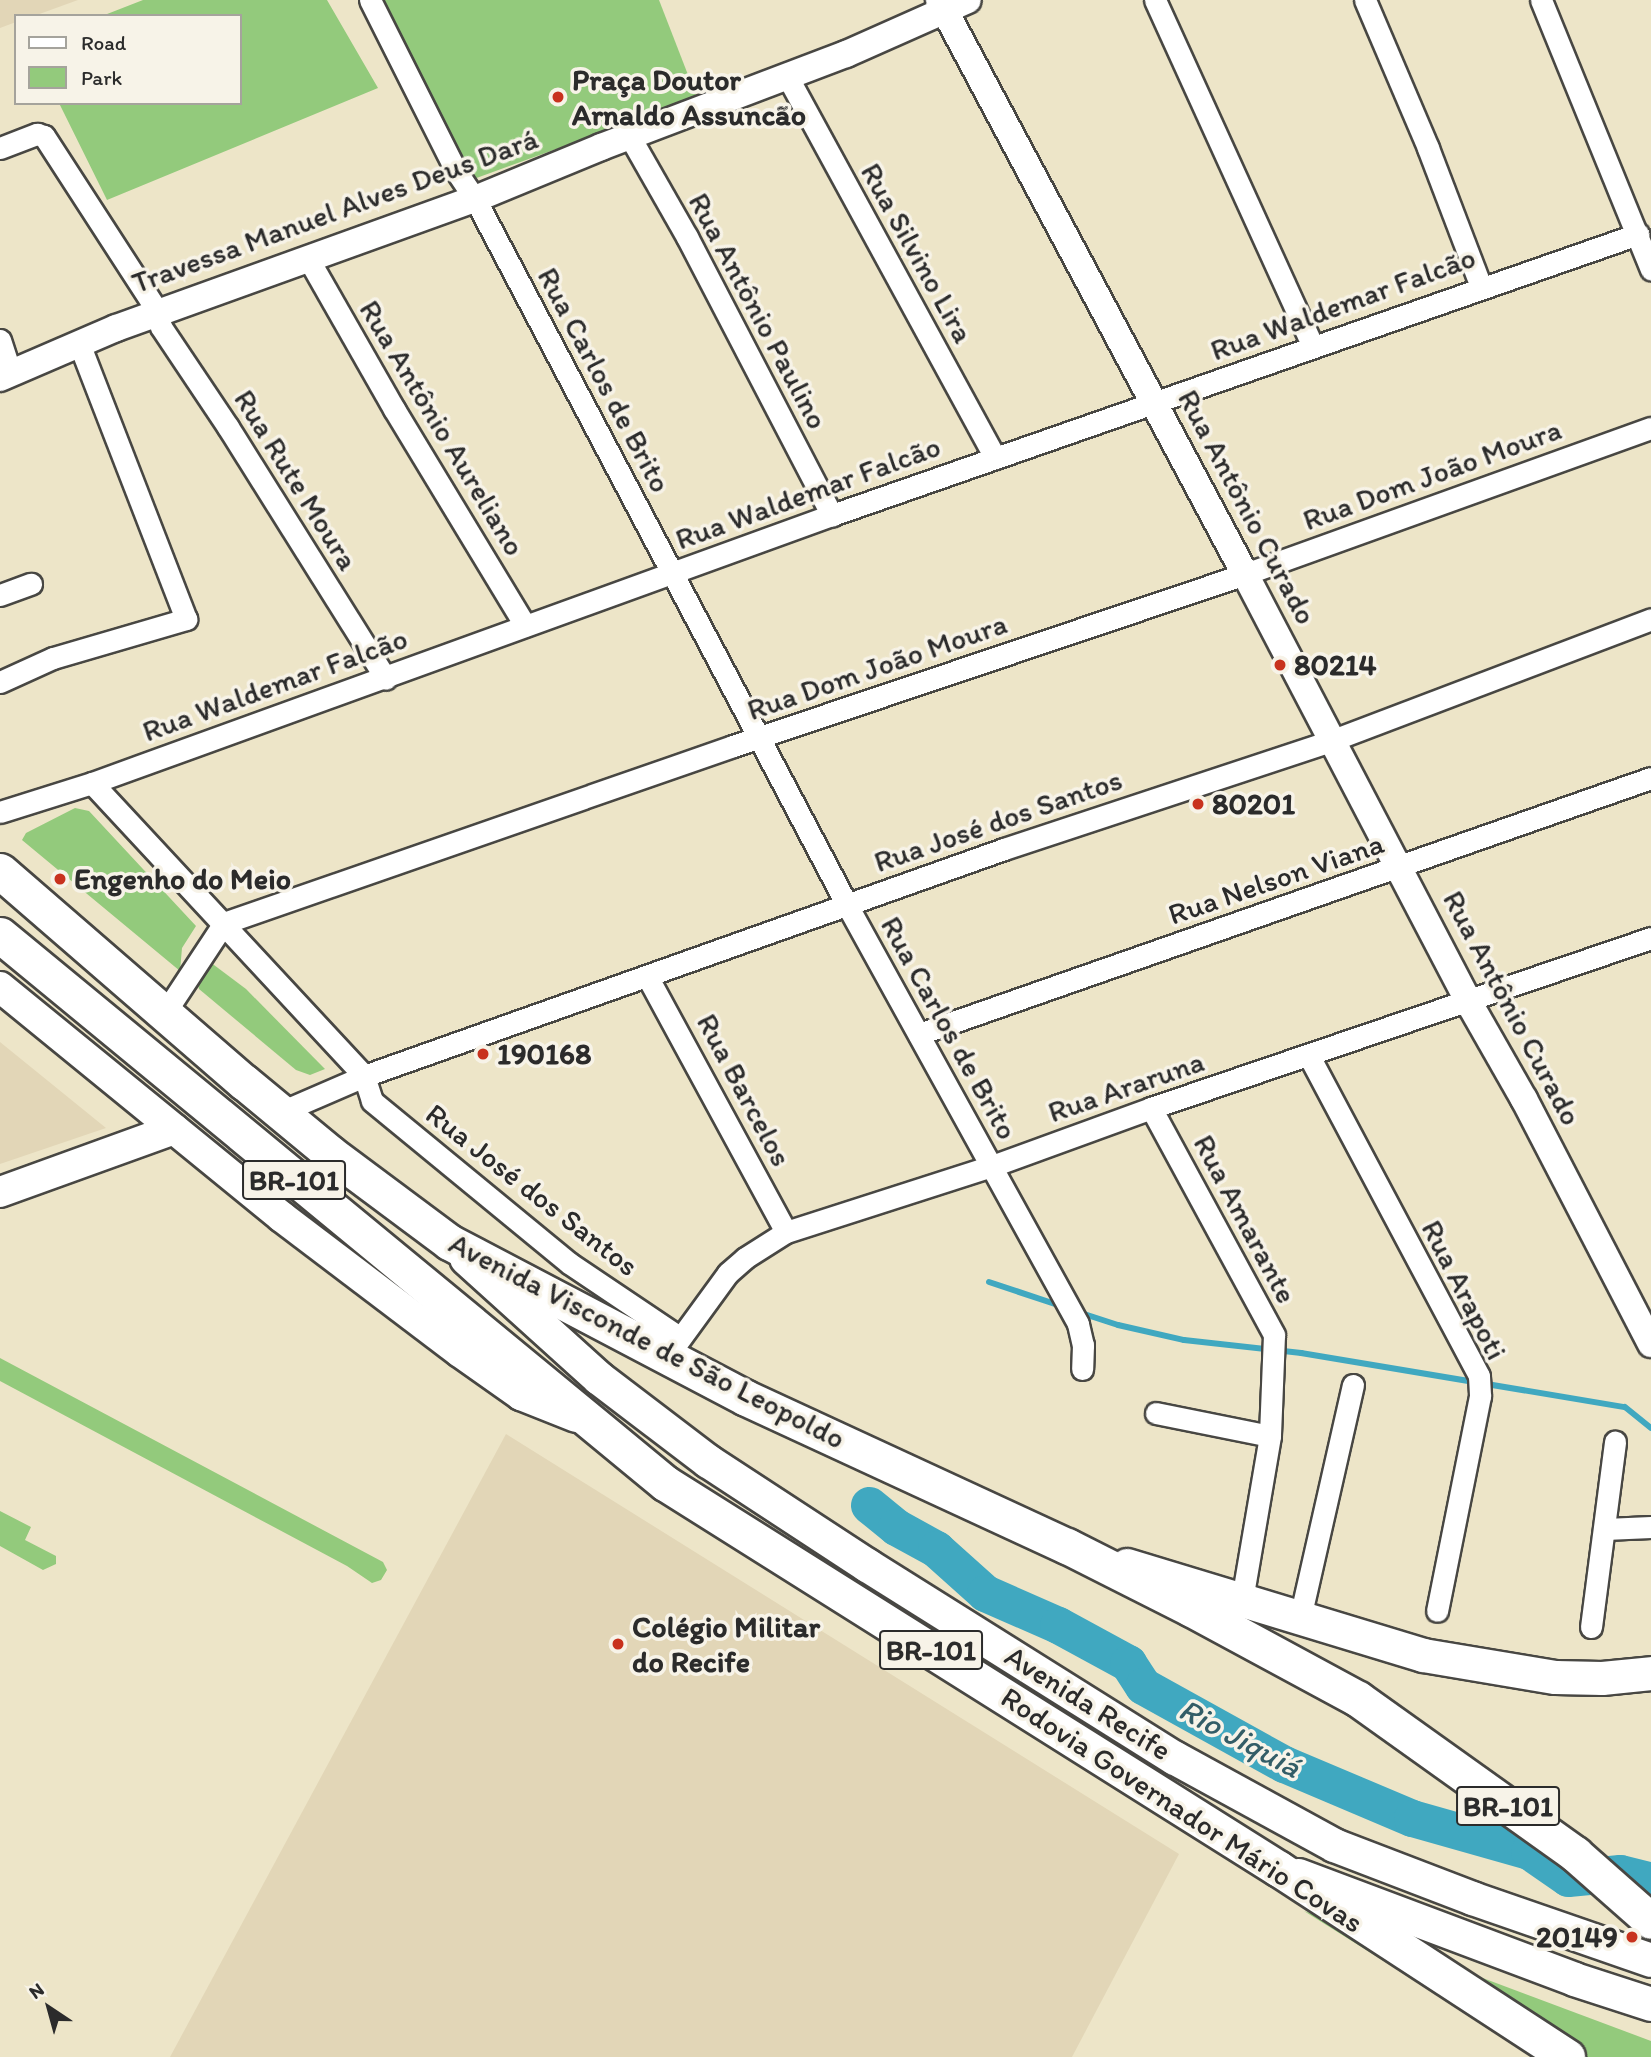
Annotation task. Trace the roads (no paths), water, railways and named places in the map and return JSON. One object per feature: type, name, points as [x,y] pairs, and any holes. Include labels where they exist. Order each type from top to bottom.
[{"type":"highway","name":"Avenida Visconde de São Leopoldo","points":[[0,871],[164,1014],[331,1154],[449,1242],[673,1347],[1190,1608],[1358,1699],[1575,1854],[1651,1921]]},
{"type":"highway","name":"Avenida Visconde de São Leopoldo","points":[[0,935],[590,1422]]},
{"type":"highway","name":"Rodovia Governador Mário Covas","points":[[590,1422],[665,1483],[1279,1869],[1567,2057]]},
{"type":"main road","points":[[0,987],[282,1217],[480,1366],[521,1395],[590,1422]]},
{"type":"main road","points":[[0,1192],[174,1129]]},
{"type":"main road","name":"Avenida Recife","points":[[449,1242],[598,1378],[708,1461],[867,1565],[1175,1758],[1334,1845],[1472,1898],[1651,1960]]},
{"type":"main road","name":"Avenida Visconde de São Leopoldo","points":[[1067,1546],[1423,1654],[1511,1672],[1555,1677],[1602,1678],[1651,1673]]},
{"type":"main road","points":[[1279,1869],[1333,1886],[1574,1979],[1651,2004]]},
{"type":"street","name":"Rua Carlos de Brito","points":[[370,0],[456,171],[475,199],[847,905],[1078,1324],[1082,1334],[1082,1369]]},
{"type":"street","name":"Travessa Manuel Alves Deus Dará","points":[[6,376],[158,312],[475,199],[630,136],[846,54],[941,5],[968,0]]},
{"type":"street","points":[[1155,0],[1313,346]]},
{"type":"street","points":[[1365,0],[1428,148],[1481,287]]},
{"type":"street","points":[[1541,0],[1651,269]]},
{"type":"street","name":"Rua Antônio Curado","points":[[941,5],[1245,574],[1468,1001],[1524,1099],[1651,1344]]},
{"type":"street","name":"Rua Silvino Lira","points":[[787,76],[995,458]]},
{"type":"street","name":"Rua Rute Moura","points":[[0,148],[37,134],[44,136],[158,312],[164,332],[228,427],[386,678]]},
{"type":"street","name":"Rua Antônio Paulino","points":[[630,136],[832,515]]},
{"type":"street","name":"Rua Waldemar Falcão","points":[[0,812],[92,783],[832,515],[1638,234]]},
{"type":"street","name":"Rua Antônio Aureliano","points":[[309,260],[394,409],[525,625]]},
{"type":"street","points":[[0,340],[6,376]]},
{"type":"street","points":[[0,682],[53,658],[186,619],[79,343]]},
{"type":"street","name":"Rua Dom João Moura","points":[[225,923],[759,738],[1245,574],[1651,428]]},
{"type":"street","points":[[0,595],[31,584]]},
{"type":"street","name":"Rua José dos Santos","points":[[281,1112],[364,1076],[1004,849],[1332,740],[1651,619]]},
{"type":"street","name":"Rua Nelson Viana","points":[[919,1034],[1651,778]]},
{"type":"street","name":"Rua José dos Santos","points":[[92,783],[225,923],[364,1076],[372,1101],[673,1347]]},
{"type":"street","points":[[164,1014],[225,923]]},
{"type":"street","name":"Rua Araruna","points":[[673,1347],[728,1273],[745,1258],[786,1232],[992,1166],[1151,1108],[1651,939]]},
{"type":"street","name":"Rua Barcelos","points":[[647,976],[683,1037],[786,1232]]},
{"type":"street","name":"Rua Arapoti","points":[[1309,1056],[1479,1386],[1437,1611]]},
{"type":"street","name":"Rua Amarante","points":[[1151,1108],[1274,1335],[1270,1436],[1242,1600]]},
{"type":"street","points":[[1300,1618],[1353,1385]]},
{"type":"street","points":[[1156,1413],[1270,1436]]},
{"type":"street","points":[[1591,1627],[1615,1442]]},
{"type":"street","points":[[1605,1529],[1651,1528]]},
{"type":"waterway","points":[[989,1282],[1061,1306]]},
{"type":"waterway","points":[[1078,1312],[1118,1325],[1184,1340],[1301,1353],[1625,1407],[1651,1428]]},
{"type":"waterway","name":"Rio Jiquiá","points":[[869,1505],[896,1527],[936,1549],[985,1593],[1058,1625],[1128,1663],[1143,1686],[1284,1764],[1412,1818],[1529,1851],[1568,1878],[1620,1873],[1651,1881]]},
{"type":"place","name":"Praça Doutor Arnaldo Assuncão","points":[[558,97]]},
{"type":"place","name":"80214","points":[[1280,665]]},
{"type":"place","name":"80201","points":[[1198,804]]},
{"type":"place","name":"Engenho do Meio","points":[[60,879]]},
{"type":"place","name":"190168","points":[[483,1054]]},
{"type":"place","name":"Colégio Militar do Recife","points":[[618,1644]]},
{"type":"place","name":"20149","points":[[1632,1937]]}]
